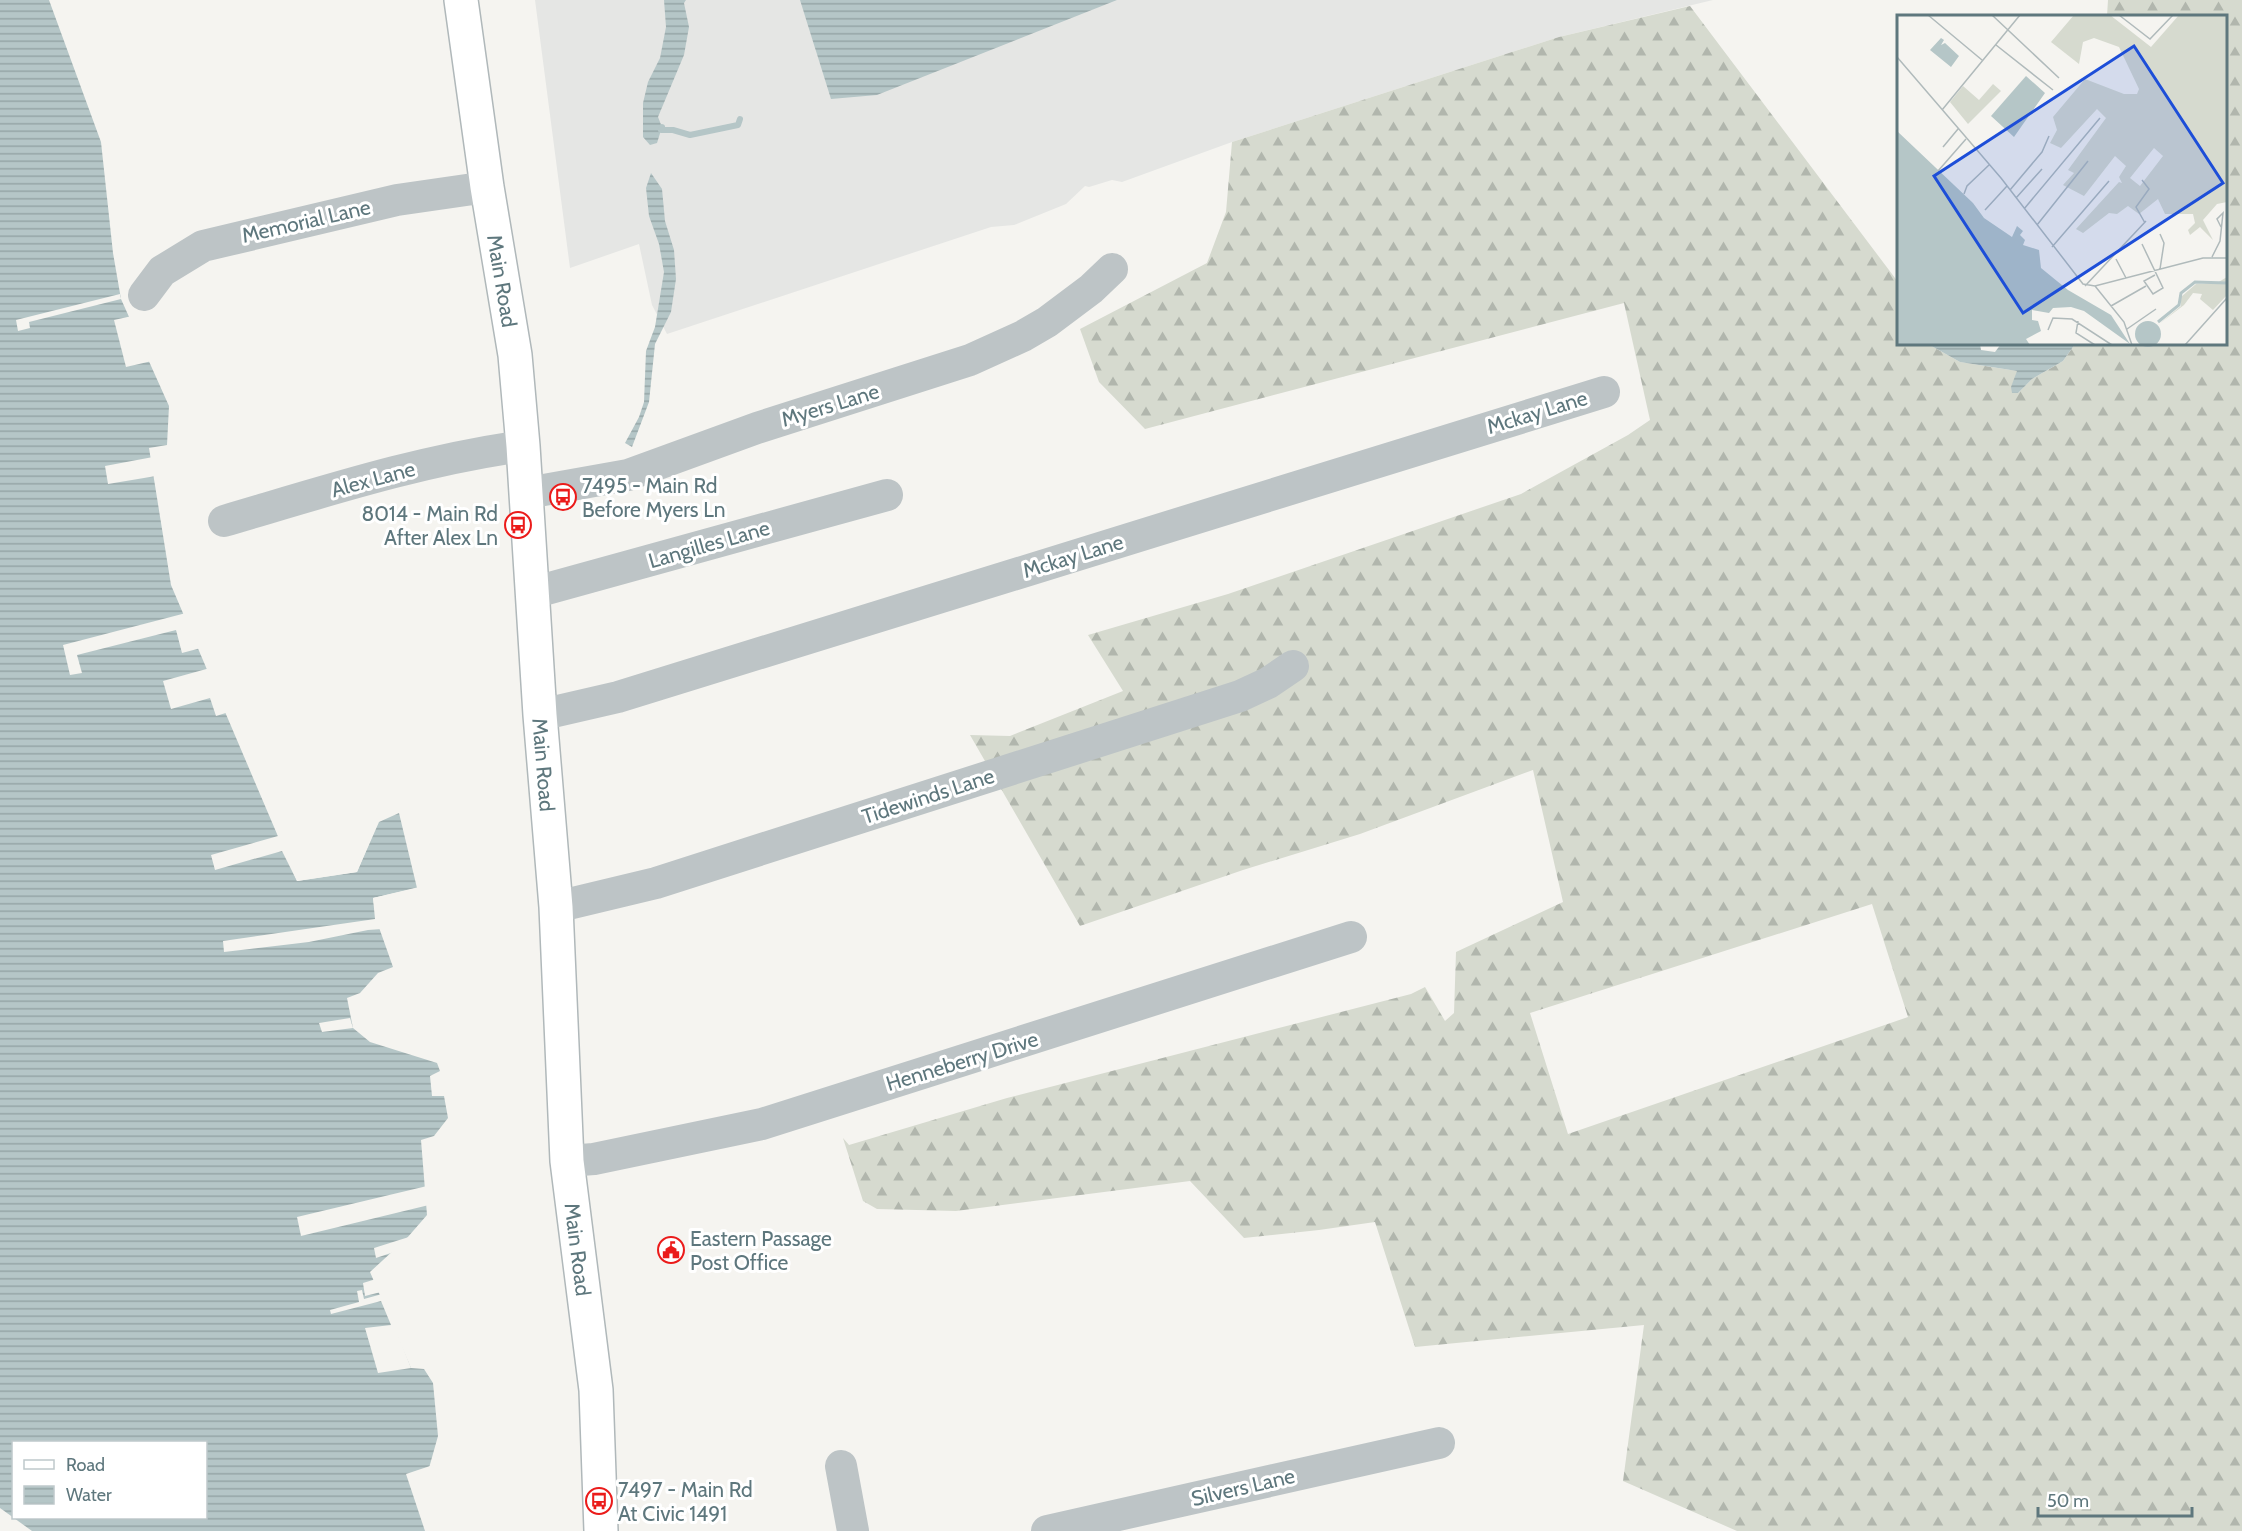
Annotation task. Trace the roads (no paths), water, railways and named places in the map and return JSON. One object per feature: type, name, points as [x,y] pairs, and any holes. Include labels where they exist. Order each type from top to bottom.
[{"type":"main road","name":"Main Road","points":[[461,0],[487,187],[514,355],[523,446],[540,714],[556,908],[567,1161],[596,1390],[602,1531]]},
{"type":"street","name":"Memorial Lane","points":[[144,295],[162,271],[203,246],[396,200],[487,187]]},
{"type":"street","name":"Myers Lane","points":[[527,493],[628,475],[757,428],[970,360],[1023,336],[1047,322],[1091,289],[1112,269]]},
{"type":"street","name":"Mckay Lane","points":[[540,714],[630,693],[1604,392]]},
{"type":"street","name":"Alex Lane","points":[[225,521],[355,483],[457,457],[523,446]]},
{"type":"street","name":"Langilles Lane","points":[[532,593],[887,495]]},
{"type":"street","name":"Tidewinds Lane","points":[[556,908],[656,883],[1240,696],[1268,683],[1293,666]]},
{"type":"street","name":"Henneberry Drive","points":[[567,1161],[594,1159],[762,1124],[1351,938]]},
{"type":"street","name":"Silvers Lane","points":[[1047,1531],[1439,1443]]},
{"type":"street","points":[[841,1466],[853,1531]]},
{"type":"water","points":[[0,0],[49,0],[101,142],[113,253],[121,299],[169,406],[167,445],[149,448],[171,585],[297,881],[357,872],[379,822],[399,813],[417,888],[373,898],[376,919],[393,967],[378,973],[360,993],[347,998],[353,1028],[370,1042],[437,1063],[440,1071],[430,1076],[432,1096],[444,1096],[448,1118],[434,1136],[421,1140],[427,1215],[407,1238],[370,1272],[411,1368],[424,1369],[433,1383],[438,1436],[429,1468],[453,1531],[0,1531]]},
{"type":"water","points":[[664,0],[686,0],[684,3],[689,27],[684,55],[658,117],[662,127],[657,143],[650,145],[643,137],[643,103],[648,82],[660,58],[666,27]]},
{"type":"water","points":[[800,0],[1117,0],[877,95],[831,99]]},
{"type":"water","points":[[651,173],[662,189],[665,221],[674,250],[676,279],[671,312],[655,344],[649,402],[632,447],[625,443],[644,402],[646,351],[655,327],[664,272],[659,244],[649,216],[646,188]]},
{"type":"water","points":[[1930,345],[1980,345],[1981,350],[1995,352],[2000,345],[2074,345],[2063,361],[2032,379],[2018,393],[2012,393],[2011,387],[2017,371],[1960,362]]},
{"type":"waterway","points":[[662,127],[661,130],[673,130],[690,135],[738,125],[740,119]]},
{"type":"place","name":"7495 - Main Rd Before Myers Ln","points":[[563,497]]},
{"type":"place","name":"8014 - Main Rd After Alex Ln","points":[[518,525]]},
{"type":"place","name":"Eastern Passage Post Office","points":[[671,1250]]},
{"type":"place","name":"7497 - Main Rd At Civic 1491","points":[[599,1501]]}]
